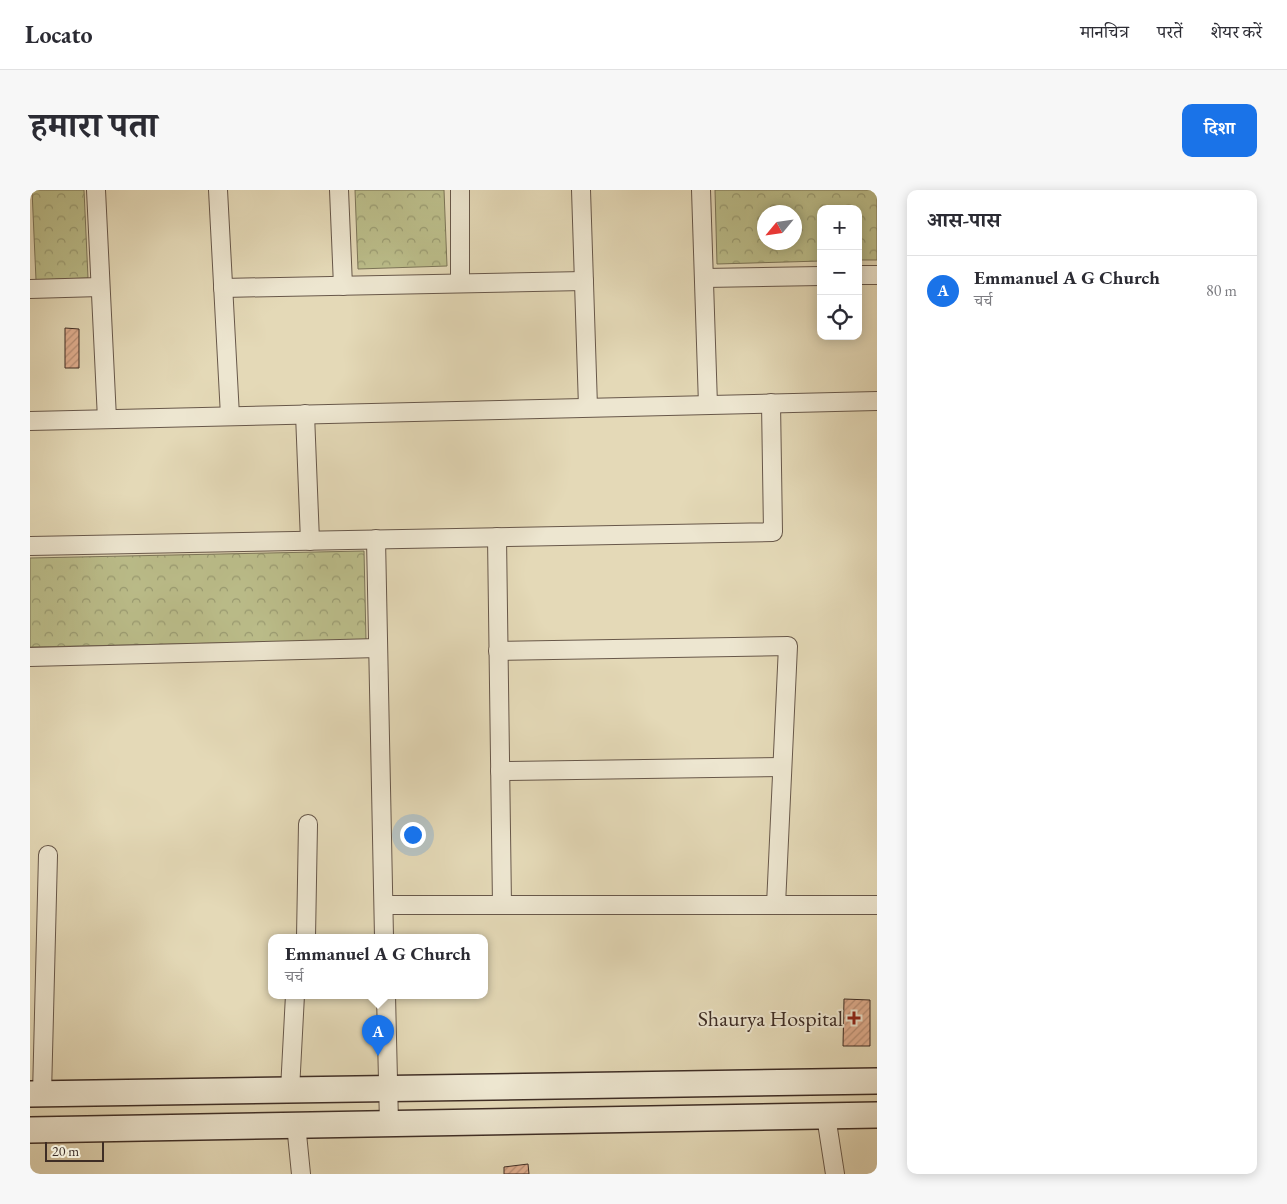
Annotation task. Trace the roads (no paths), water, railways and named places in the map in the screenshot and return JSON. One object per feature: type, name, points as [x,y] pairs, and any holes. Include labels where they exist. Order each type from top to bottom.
[{"type":"street","points":[[96,190],[107,419]]},
{"type":"street","points":[[218,190],[230,416]]},
{"type":"street","points":[[339,190],[343,286]]},
{"type":"street","points":[[460,190],[460,283]]},
{"type":"street","points":[[581,190],[588,408]]},
{"type":"street","points":[[701,190],[708,405]]},
{"type":"street","points":[[862,275],[877,275]]},
{"type":"street","points":[[704,278],[817,276]]},
{"type":"street","points":[[223,288],[584,281]]},
{"type":"street","points":[[30,290],[100,287]]},
{"type":"street","points":[[30,421],[877,401]]},
{"type":"street","points":[[30,546],[773,532],[771,403]]},
{"type":"street","points":[[305,414],[310,541]]},
{"type":"street","points":[[497,537],[502,905]]},
{"type":"street","points":[[376,539],[384,934]]},
{"type":"street","points":[[498,651],[788,646],[776,905]]},
{"type":"street","points":[[30,657],[378,648]]},
{"type":"street","points":[[500,771],[782,767]]},
{"type":"street","points":[[306,934],[308,824]]},
{"type":"street","points":[[48,854],[36,1094],[877,1081]]},
{"type":"street","points":[[384,905],[877,905]]},
{"type":"street","points":[[290,1090],[295,999]]},
{"type":"street","points":[[386,999],[388,1123]]},
{"type":"street","points":[[30,1130],[877,1115]]},
{"type":"street","points":[[826,1116],[835,1174]]},
{"type":"street","points":[[296,1124],[301,1174]]},
{"type":"place","name":"Shaurya Hospital","points":[[854,1018]]},
{"type":"place","name":"Emmanuel A G Church","points":[[378,1056]]}]
